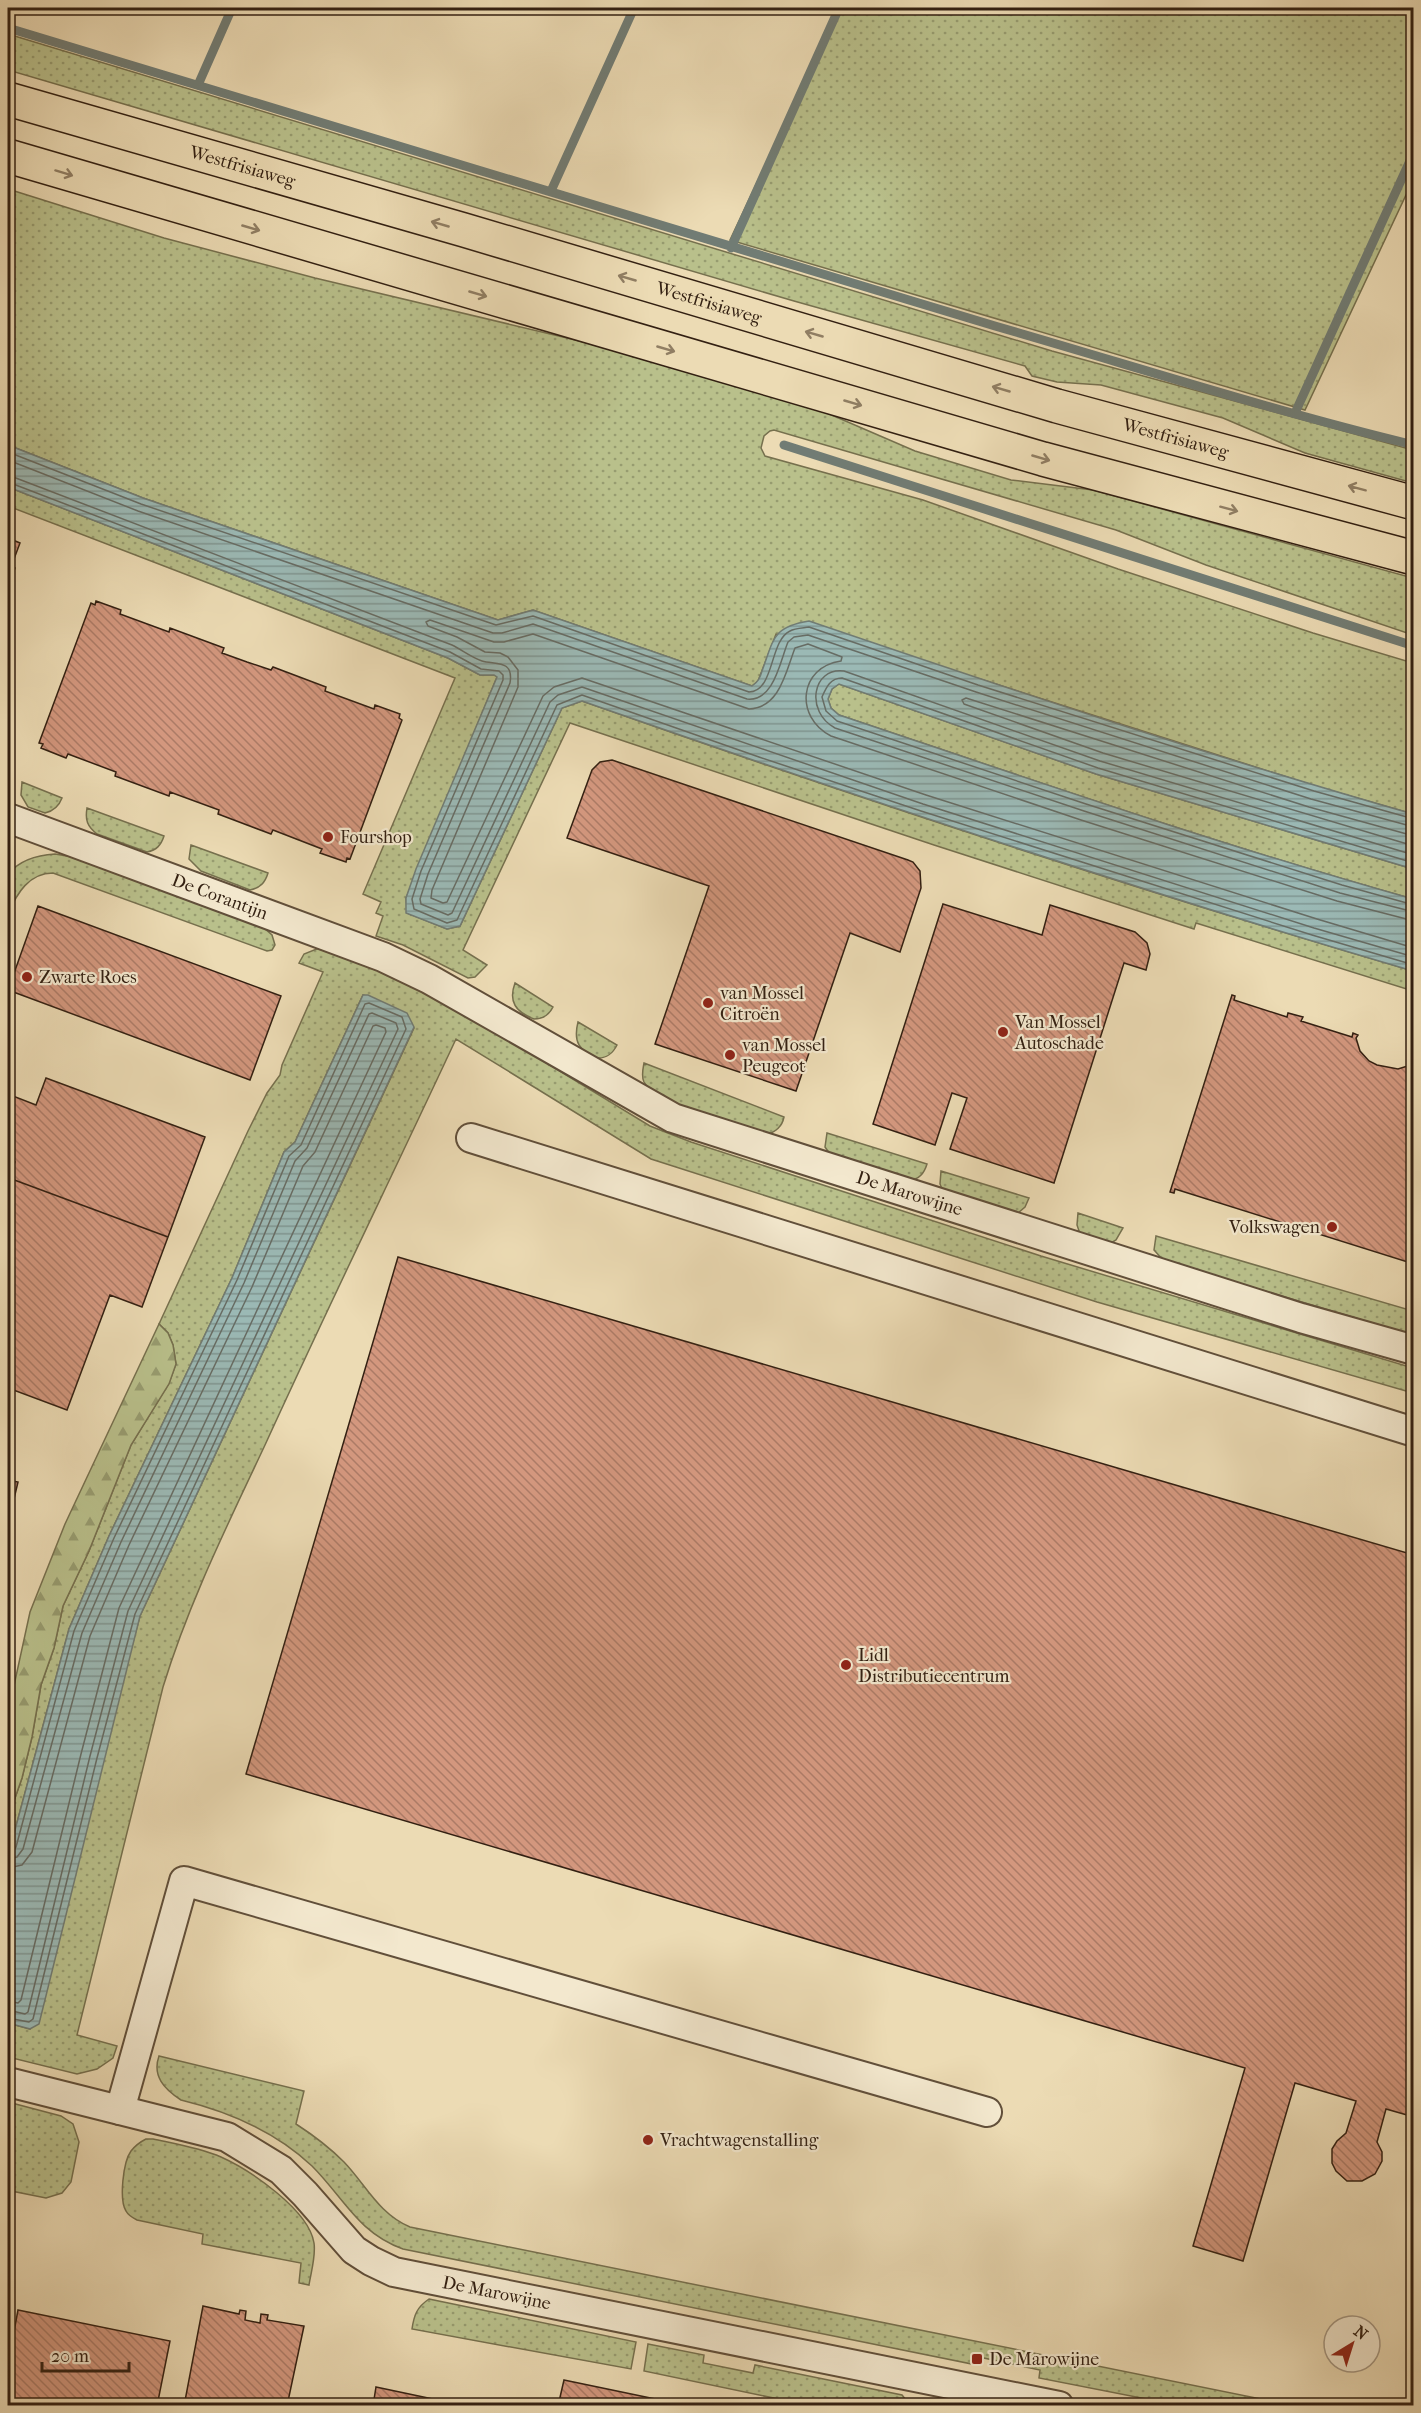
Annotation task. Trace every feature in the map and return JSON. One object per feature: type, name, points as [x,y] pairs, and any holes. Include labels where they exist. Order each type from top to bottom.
[{"type":"highway","name":"Westfrisiaweg","points":[[8,99],[476,234],[1057,406],[1413,503]]},
{"type":"highway","points":[[8,156],[1031,456],[1413,558]]},
{"type":"street","name":"De Corantijn","points":[[9,821],[383,957],[429,979]]},
{"type":"street","name":"De Marowijne","points":[[429,979],[674,1118],[1301,1318],[1413,1350]]},
{"type":"street","points":[[471,1138],[1413,1432]]},
{"type":"street","points":[[120,2110],[184,1881],[987,2112]]},
{"type":"street","name":"De Marowijne","points":[[13,2083],[227,2137],[252,2150],[281,2170],[354,2250],[394,2272],[1059,2406]]},
{"type":"green space","points":[[839,8],[1413,8],[1413,180],[1305,410],[730,240]]},
{"type":"green space","points":[[8,34],[1052,351],[1413,450],[1413,483],[1305,453],[1223,418],[1101,385],[1057,382],[1032,376],[1025,366],[794,301],[8,70]]},
{"type":"green space","points":[[8,189],[164,238],[315,278],[584,342],[827,413],[915,451],[1011,480],[1093,490],[1413,578],[1413,635],[1206,565],[1116,530],[774,430],[764,436],[761,448],[765,456],[923,500],[1118,569],[1413,663],[1413,814],[1315,786],[980,679],[776,634],[758,681],[752,686],[533,610],[498,620],[143,498],[8,445]]},
{"type":"green space","points":[[8,487],[448,658],[480,675],[497,677],[406,898],[407,913],[447,929],[460,926],[562,708],[582,701],[996,842],[1413,971],[1413,991],[1196,923],[1194,929],[570,723],[463,950],[487,965],[475,977],[468,978],[403,945],[376,936],[383,916],[376,913],[381,902],[363,894],[455,678],[8,506]]},
{"type":"green space","points":[[839,684],[1096,774],[1413,869],[1413,899],[1197,834],[839,715],[831,708],[828,699],[832,689]]},
{"type":"green space","points":[[22,782],[62,798],[61,801],[54,809],[45,813],[28,807],[21,795]]},
{"type":"green space","points":[[87,808],[164,836],[163,839],[156,848],[147,852],[97,834],[88,822]]},
{"type":"green space","points":[[191,845],[268,873],[267,877],[259,886],[250,890],[201,871],[189,859]]},
{"type":"green space","points":[[55,854],[73,857],[264,928],[272,935],[275,945],[272,950],[267,951],[53,873],[37,876],[31,880],[15,899],[8,914],[8,874],[29,859]]},
{"type":"green space","points":[[319,948],[423,988],[650,1126],[691,1142],[1041,1256],[1413,1368],[1413,1393],[1097,1302],[651,1159],[456,1039],[223,1534],[173,1655],[163,1687],[77,2035],[117,2046],[113,2058],[97,2069],[77,2074],[8,2057],[8,2023],[30,2029],[140,1616],[414,1028],[372,998],[363,995],[295,1142],[284,1152],[232,1278],[109,1536],[69,1629],[8,1856],[8,1818],[22,1778],[41,1685],[54,1648],[63,1606],[89,1551],[131,1445],[169,1383],[176,1364],[173,1345],[168,1333],[159,1324],[248,1131],[267,1093],[280,1075],[282,1065],[323,972],[299,963],[304,954]]},
{"type":"green space","points":[[515,983],[553,1007],[550,1012],[534,1019],[518,1010],[512,996]]},
{"type":"green space","points":[[578,1022],[617,1045],[612,1053],[598,1058],[582,1049],[576,1035]]},
{"type":"green space","points":[[644,1063],[784,1117],[782,1123],[767,1135],[681,1106],[652,1090],[644,1082],[642,1075]]},
{"type":"green space","points":[[827,1133],[927,1164],[921,1176],[909,1181],[830,1154],[825,1147]]},
{"type":"green space","points":[[941,1171],[1029,1198],[1025,1207],[1018,1213],[942,1189]]},
{"type":"green space","points":[[1078,1213],[1123,1228],[1116,1240],[1111,1243],[1080,1234],[1077,1225]]},
{"type":"green space","points":[[1156,1236],[1413,1311],[1413,1335],[1164,1261],[1154,1250]]},
{"type":"green space","points":[[159,1324],[168,1333],[173,1345],[176,1364],[169,1384],[131,1445],[89,1551],[63,1606],[54,1648],[41,1685],[22,1778],[8,1818],[8,1713],[30,1612],[65,1524]]},
{"type":"green space","points":[[159,2056],[304,2091],[296,2124],[344,2162],[381,2207],[410,2227],[1291,2405],[1177,2405],[1039,2378],[1040,2370],[974,2356],[972,2364],[403,2249],[374,2234],[353,2214],[312,2166],[283,2143],[251,2124],[175,2096],[158,2076]]},
{"type":"green space","points":[[8,2102],[61,2116],[73,2124],[79,2142],[71,2182],[62,2193],[46,2198],[11,2191],[8,2206]]},
{"type":"green space","points":[[146,2139],[188,2146],[221,2157],[247,2171],[276,2192],[301,2217],[310,2230],[314,2243],[314,2259],[309,2285],[299,2283],[301,2263],[202,2244],[203,2234],[137,2220],[129,2215],[123,2199],[126,2163],[131,2151]]},
{"type":"green space","points":[[429,2299],[636,2342],[631,2369],[412,2329],[417,2312]]},
{"type":"green space","points":[[648,2344],[704,2355],[703,2363],[753,2373],[755,2365],[902,2395],[910,2405],[807,2405],[644,2371]]},
{"type":"water","points":[[8,445],[143,498],[498,620],[533,610],[752,686],[760,678],[776,636],[788,627],[809,621],[1110,721],[1413,814],[1413,869],[1096,774],[839,684],[832,689],[828,699],[831,708],[839,715],[1197,834],[1413,899],[1413,971],[1204,908],[996,841],[582,701],[562,708],[460,926],[447,929],[406,913],[406,898],[497,677],[480,675],[448,658],[8,487]]},
{"type":"water","points":[[363,995],[368,995],[407,1013],[414,1027],[140,1616],[39,2024],[30,2029],[8,2023],[8,1856],[69,1629],[109,1536],[232,1278],[284,1152],[295,1142]]},
{"type":"building","points":[[8,538],[20,543],[11,567],[15,568],[12,577],[8,576]]},
{"type":"building","points":[[96,601],[121,610],[120,614],[169,632],[170,628],[224,648],[222,653],[271,670],[273,667],[326,687],[325,691],[374,709],[375,705],[400,714],[399,718],[402,720],[350,859],[347,858],[346,862],[320,853],[322,849],[273,830],[271,834],[218,814],[219,810],[170,792],[169,796],[115,776],[116,772],[68,754],[66,758],[41,748],[43,744],[39,743],[91,603],[95,605]]},
{"type":"building","points":[[612,760],[908,860],[913,862],[920,871],[921,888],[900,952],[850,933],[796,1091],[655,1044],[709,886],[567,838],[592,770],[600,762]]},
{"type":"building","name":"Van Mossel Autoschade","points":[[943,904],[1042,935],[1050,905],[1135,932],[1147,943],[1150,954],[1146,970],[1124,963],[1054,1183],[950,1149],[967,1098],[952,1093],[935,1145],[873,1124]]},
{"type":"building","points":[[38,906],[281,996],[250,1080],[8,990]]},
{"type":"building","points":[[1232,995],[1235,996],[1234,1000],[1287,1017],[1288,1013],[1303,1017],[1301,1021],[1352,1037],[1353,1033],[1358,1035],[1356,1038],[1360,1051],[1369,1061],[1377,1065],[1398,1069],[1414,1064],[1414,1264],[1175,1189],[1174,1193],[1170,1192]]},
{"type":"building","points":[[46,1078],[205,1137],[168,1237],[9,1178],[15,1162],[8,1159],[8,1094],[36,1105]]},
{"type":"building","points":[[8,1159],[15,1162],[9,1178],[168,1237],[142,1307],[110,1295],[67,1410],[8,1388]]},
{"type":"building","name":"Lidl Distributiecentrum","points":[[398,1257],[1414,1555],[1414,2117],[1386,2109],[1377,2142],[1382,2152],[1382,2161],[1375,2174],[1362,2181],[1347,2181],[1336,2171],[1332,2163],[1332,2149],[1346,2133],[1356,2101],[1295,2083],[1243,2261],[1193,2246],[1245,2068],[246,1774]]},
{"type":"building","points":[[8,1480],[18,1482],[8,1524]]},
{"type":"building","points":[[203,2306],[239,2314],[240,2310],[246,2311],[245,2320],[260,2323],[261,2314],[268,2315],[267,2320],[304,2326],[287,2406],[184,2406]]},
{"type":"building","points":[[18,2310],[170,2341],[157,2406],[8,2406],[8,2364]]},
{"type":"building","points":[[564,2380],[689,2406],[558,2406]]},
{"type":"building","points":[[376,2387],[466,2406],[373,2406]]},
{"type":"waterway","points":[[198,85],[232,8]]},
{"type":"waterway","points":[[551,191],[634,8]]},
{"type":"waterway","points":[[731,248],[839,8]]},
{"type":"waterway","points":[[8,28],[871,289],[1256,403],[1414,445]]},
{"type":"waterway","points":[[1295,413],[1414,152]]},
{"type":"waterway","points":[[784,445],[1414,646]]},
{"type":"place","name":"Fourshop","points":[[328,837]]},
{"type":"place","name":"Zwarte Roes","points":[[27,977]]},
{"type":"place","name":"van Mossel Citroën","points":[[708,1003]]},
{"type":"place","name":"Van Mossel Autoschade","points":[[1003,1032]]},
{"type":"place","name":"van Mossel Peugeot","points":[[730,1055]]},
{"type":"place","name":"Volkswagen","points":[[1332,1227]]},
{"type":"place","name":"Lidl Distributiecentrum","points":[[846,1665]]},
{"type":"place","name":"Vrachtwagenstalling","points":[[648,2140]]},
{"type":"place","name":"De Marowijne","points":[[977,2359]]}]
